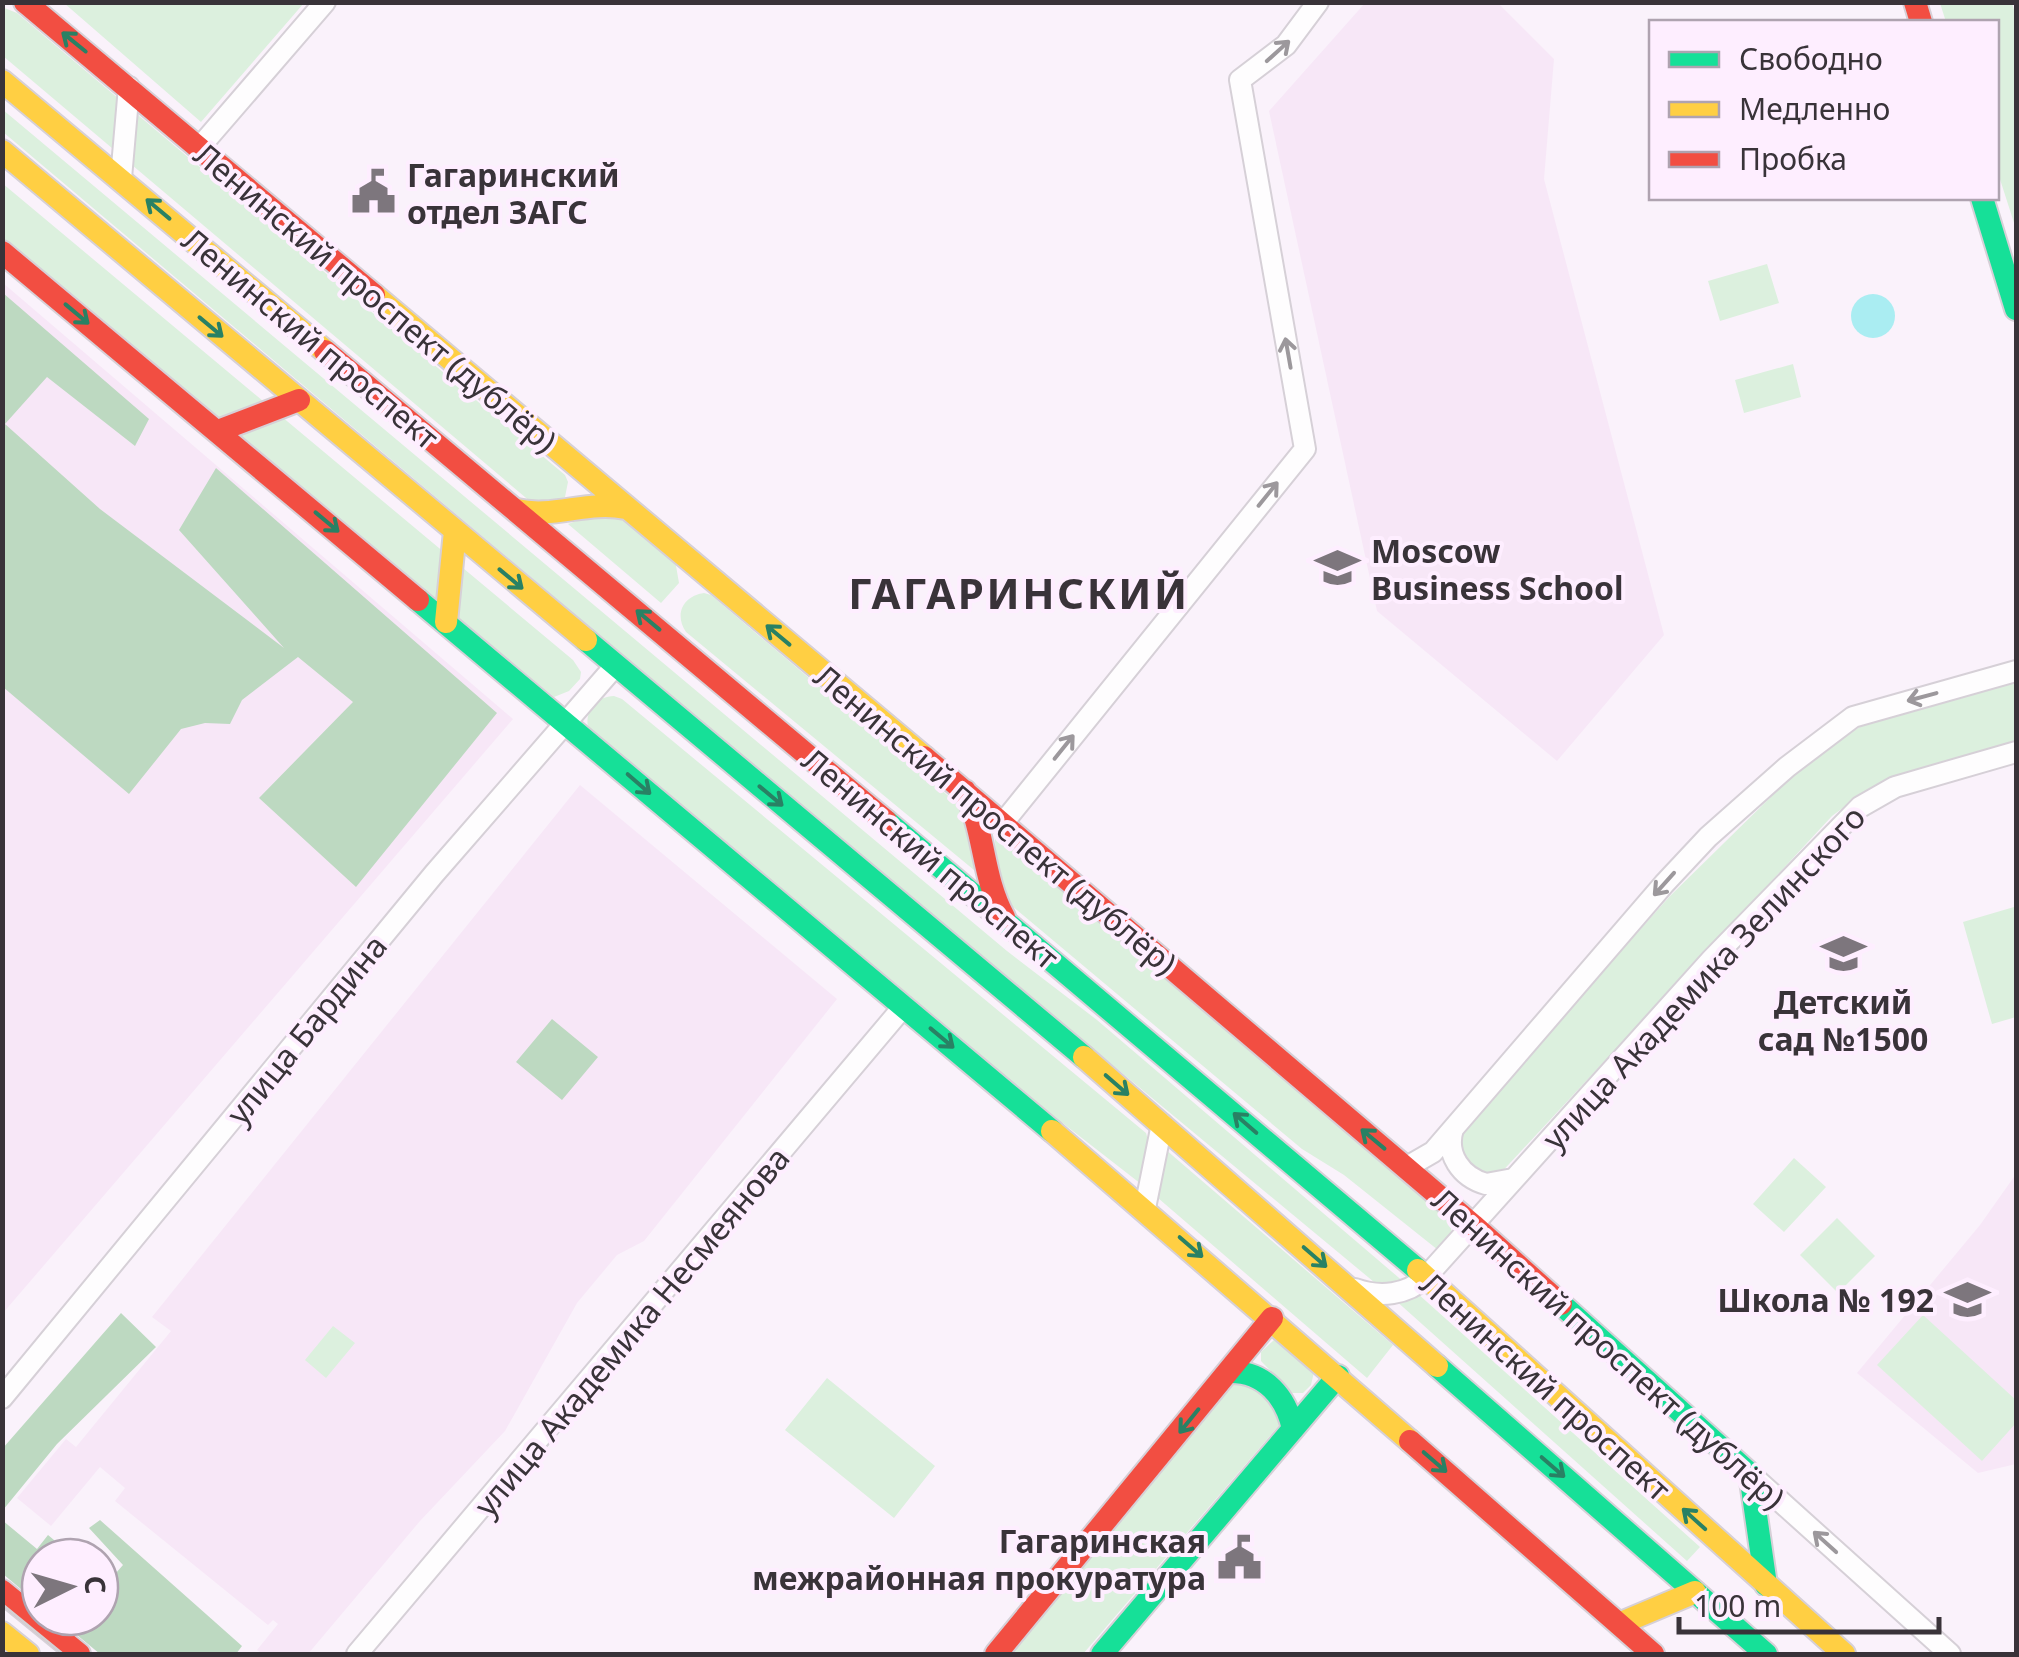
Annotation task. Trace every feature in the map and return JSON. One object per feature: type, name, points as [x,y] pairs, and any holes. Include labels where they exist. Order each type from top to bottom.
[{"type":"street","name":"Ленинский проспект (дублёр)","points":[[25,2],[1407,1167],[1950,1654]]},
{"type":"street","points":[[199,148],[325,2]]},
{"type":"street","points":[[1003,823],[1305,448],[1240,80],[1286,46],[1318,2]]},
{"type":"street","name":"Ленинский проспект","points":[[2,81],[1426,1277],[1844,1654]]},
{"type":"street","points":[[121,178],[129,88]]},
{"type":"street","name":"Ленинский проспект","points":[[2,151],[952,944],[1766,1654]]},
{"type":"street","points":[[1983,200],[2016,309]]},
{"type":"street","points":[[2,252],[1146,1208],[1654,1654]]},
{"type":"street","points":[[218,431],[299,400]]},
{"type":"street","points":[[516,510],[540,515],[598,502],[628,509]]},
{"type":"street","points":[[446,622],[455,532]]},
{"type":"street","name":"улица Бардина","points":[[2,1398],[434,874],[616,666]]},
{"type":"street","points":[[1407,1167],[1425,1159],[1454,1129],[1708,837],[1787,767],[1853,717],[2016,672]]},
{"type":"street","name":"улица Академика Зелинского","points":[[1349,1287],[1368,1293],[1401,1292],[1426,1277],[1712,959],[1860,807],[1895,787],[2016,752]]},
{"type":"street","points":[[964,790],[976,815],[989,892],[1005,920]]},
{"type":"street","name":"улица Академика Несмеянова","points":[[358,1654],[904,1006]]},
{"type":"street","points":[[1146,1208],[1162,1124]]},
{"type":"street","points":[[1454,1129],[1449,1142],[1462,1170],[1476,1182],[1513,1179]]},
{"type":"street","points":[[996,1654],[1272,1318]]},
{"type":"street","points":[[1230,1372],[1243,1370],[1255,1374],[1284,1401],[1292,1415],[1293,1429]]},
{"type":"street","points":[[1102,1654],[1338,1376]]},
{"type":"street","points":[[1750,1474],[1766,1585]]},
{"type":"street","points":[[2,1591],[79,1654]]},
{"type":"street","points":[[1619,1624],[1695,1592]]},
{"type":"street","points":[[2,1634],[28,1654]]},
{"type":"shaded area","points":[[1365,3],[1498,3],[1554,59],[1544,179],[1664,635],[1557,761],[1377,611],[1269,111]]},
{"type":"shaded area","points":[[3,283],[513,719],[3,1313]]},
{"type":"shaded area","points":[[580,785],[837,999],[644,1241],[617,1255],[577,1303],[505,1431],[420,1521],[308,1654],[262,1654],[257,1650],[278,1624],[273,1620],[268,1625],[115,1501],[125,1488],[100,1467],[51,1526],[17,1498],[66,1439],[76,1447],[171,1331],[152,1317]]},
{"type":"shaded area","name":"Школа № 192","points":[[2016,1174],[2016,1464],[1978,1473],[1857,1373],[1980,1225]]},
{"type":"green space","points":[[64,3],[304,3],[201,122]]},
{"type":"green space","points":[[1940,3],[2012,3],[2016,16],[2016,229],[1999,176],[1999,20],[1945,20]]},
{"type":"green space","points":[[2,7],[17,13],[565,475],[565,497],[538,508],[3,56]]},
{"type":"green space","points":[[2,109],[1007,951],[1097,1020],[1405,1283],[1380,1287],[899,888],[3,132]]},
{"type":"green space","points":[[2,183],[573,660],[581,672],[580,679],[569,691],[554,697],[3,241]]},
{"type":"green space","points":[[1767,264],[1779,303],[1720,321],[1708,281]]},
{"type":"green space","points":[[3,293],[149,419],[135,446],[47,377],[5,424],[100,509],[284,648],[179,530],[216,468],[497,713],[356,887],[259,798],[353,702],[298,657],[242,700],[230,724],[205,723],[181,729],[129,794],[3,687]]},
{"type":"green space","points":[[1793,364],[1801,397],[1744,413],[1735,380]]},
{"type":"green space","points":[[614,508],[675,560],[679,583],[661,603],[568,524]]},
{"type":"green space","points":[[704,593],[972,816],[974,870],[686,632],[681,619],[683,607],[691,598]]},
{"type":"green space","points":[[2016,679],[2016,742],[1903,775],[1863,793],[1832,816],[1497,1177],[1491,1179],[1464,1163],[1454,1138],[1670,896],[1785,783],[1871,720]]},
{"type":"green space","points":[[614,696],[1146,1133],[1149,1143],[1141,1184],[984,1062],[588,729],[593,706]]},
{"type":"green space","points":[[994,828],[1450,1220],[1452,1235],[1438,1250],[1344,1175],[1302,1149],[999,895]]},
{"type":"green space","points":[[2014,907],[2016,1017],[1992,1024],[1963,922]]},
{"type":"green space","points":[[552,1019],[598,1057],[562,1100],[516,1062]]},
{"type":"green space","points":[[1165,1149],[1393,1345],[1367,1378],[1158,1198]]},
{"type":"green space","points":[[1794,1158],[1826,1187],[1784,1232],[1753,1204]]},
{"type":"green space","points":[[1837,1218],[1875,1256],[1838,1293],[1800,1255]]},
{"type":"green space","points":[[1417,1293],[1700,1547],[1687,1561],[1394,1299]]},
{"type":"green space","points":[[121,1313],[156,1347],[57,1444],[3,1510],[3,1448]]},
{"type":"green space","points":[[1923,1315],[2016,1400],[2016,1423],[1982,1461],[1877,1365]]},
{"type":"green space","points":[[333,1326],[355,1343],[326,1378],[305,1360]]},
{"type":"green space","points":[[1274,1340],[1314,1372],[1311,1385],[1303,1393],[1292,1393],[1261,1361],[1261,1352]]},
{"type":"green space","points":[[1238,1377],[1253,1380],[1281,1423],[1083,1654],[1007,1654]]},
{"type":"green space","points":[[827,1378],[935,1466],[894,1518],[785,1430]]},
{"type":"green space","points":[[2,1520],[23,1537],[20,1588],[3,1574]]},
{"type":"green space","points":[[100,1520],[119,1537],[97,1537],[89,1528]]},
{"type":"green space","points":[[120,1538],[242,1646],[236,1654],[100,1654],[79,1637],[120,1637]]},
{"type":"water","points":[[1873,294],[1888,301],[1895,316],[1888,331],[1873,338],[1858,331],[1851,316],[1858,301]]},
{"type":"tram line","points":[[2,1604],[63,1654]]},
{"type":"traffic: fast","points":[[1983,200],[2016,309]]},
{"type":"traffic: fast","points":[[418,600],[1052,1131]]},
{"type":"traffic: fast","points":[[586,640],[1084,1057]]},
{"type":"traffic: fast","points":[[886,821],[1418,1270]]},
{"type":"traffic: fast","points":[[1561,1304],[1750,1474],[1766,1585]]},
{"type":"traffic: fast","points":[[1437,1366],[1766,1654]]},
{"type":"traffic: fast","points":[[1231,1372],[1254,1376],[1272,1388],[1293,1429]]},
{"type":"traffic: fast","points":[[1102,1654],[1338,1376]]},
{"type":"traffic: slow","points":[[2,81],[325,351]]},
{"type":"traffic: slow","points":[[2,151],[586,640]]},
{"type":"traffic: slow","points":[[374,295],[924,757]]},
{"type":"traffic: slow","points":[[516,510],[626,508]]},
{"type":"traffic: slow","points":[[446,622],[455,531]]},
{"type":"traffic: slow","points":[[1084,1057],[1437,1366]]},
{"type":"traffic: slow","points":[[1052,1131],[1410,1441]]},
{"type":"traffic: slow","points":[[1418,1270],[1844,1654]]},
{"type":"traffic: slow","points":[[1619,1624],[1695,1592]]},
{"type":"traffic: slow","points":[[2,1633],[28,1654]]},
{"type":"traffic: jam","points":[[25,2],[374,295]]},
{"type":"traffic: jam","points":[[1915,2],[1920,20]]},
{"type":"traffic: jam","points":[[2,252],[418,600]]},
{"type":"traffic: jam","points":[[325,351],[886,821]]},
{"type":"traffic: jam","points":[[218,431],[299,400]]},
{"type":"traffic: jam","points":[[924,757],[1561,1304]]},
{"type":"traffic: jam","points":[[965,791],[991,886],[1004,917]]},
{"type":"traffic: jam","points":[[996,1654],[1272,1318]]},
{"type":"traffic: jam","points":[[1410,1441],[1653,1654]]},
{"type":"traffic: jam","points":[[2,1591],[79,1654]]},
{"type":"place","name":"Гагаринский отдел ЗАГС","points":[[374,192]]},
{"type":"place","name":"Moscow Business School","points":[[1338,568]]},
{"type":"place","name":"Детский сад №1500","points":[[1843,953]]},
{"type":"place","name":"Школа № 192","points":[[1967,1299]]},
{"type":"place","name":"Гагаринская межрайонная прокуратура","points":[[1239,1558]]},
{"type":"district","name":"ГАГАРИНСКИЙ","points":[[1019,592]]}]
